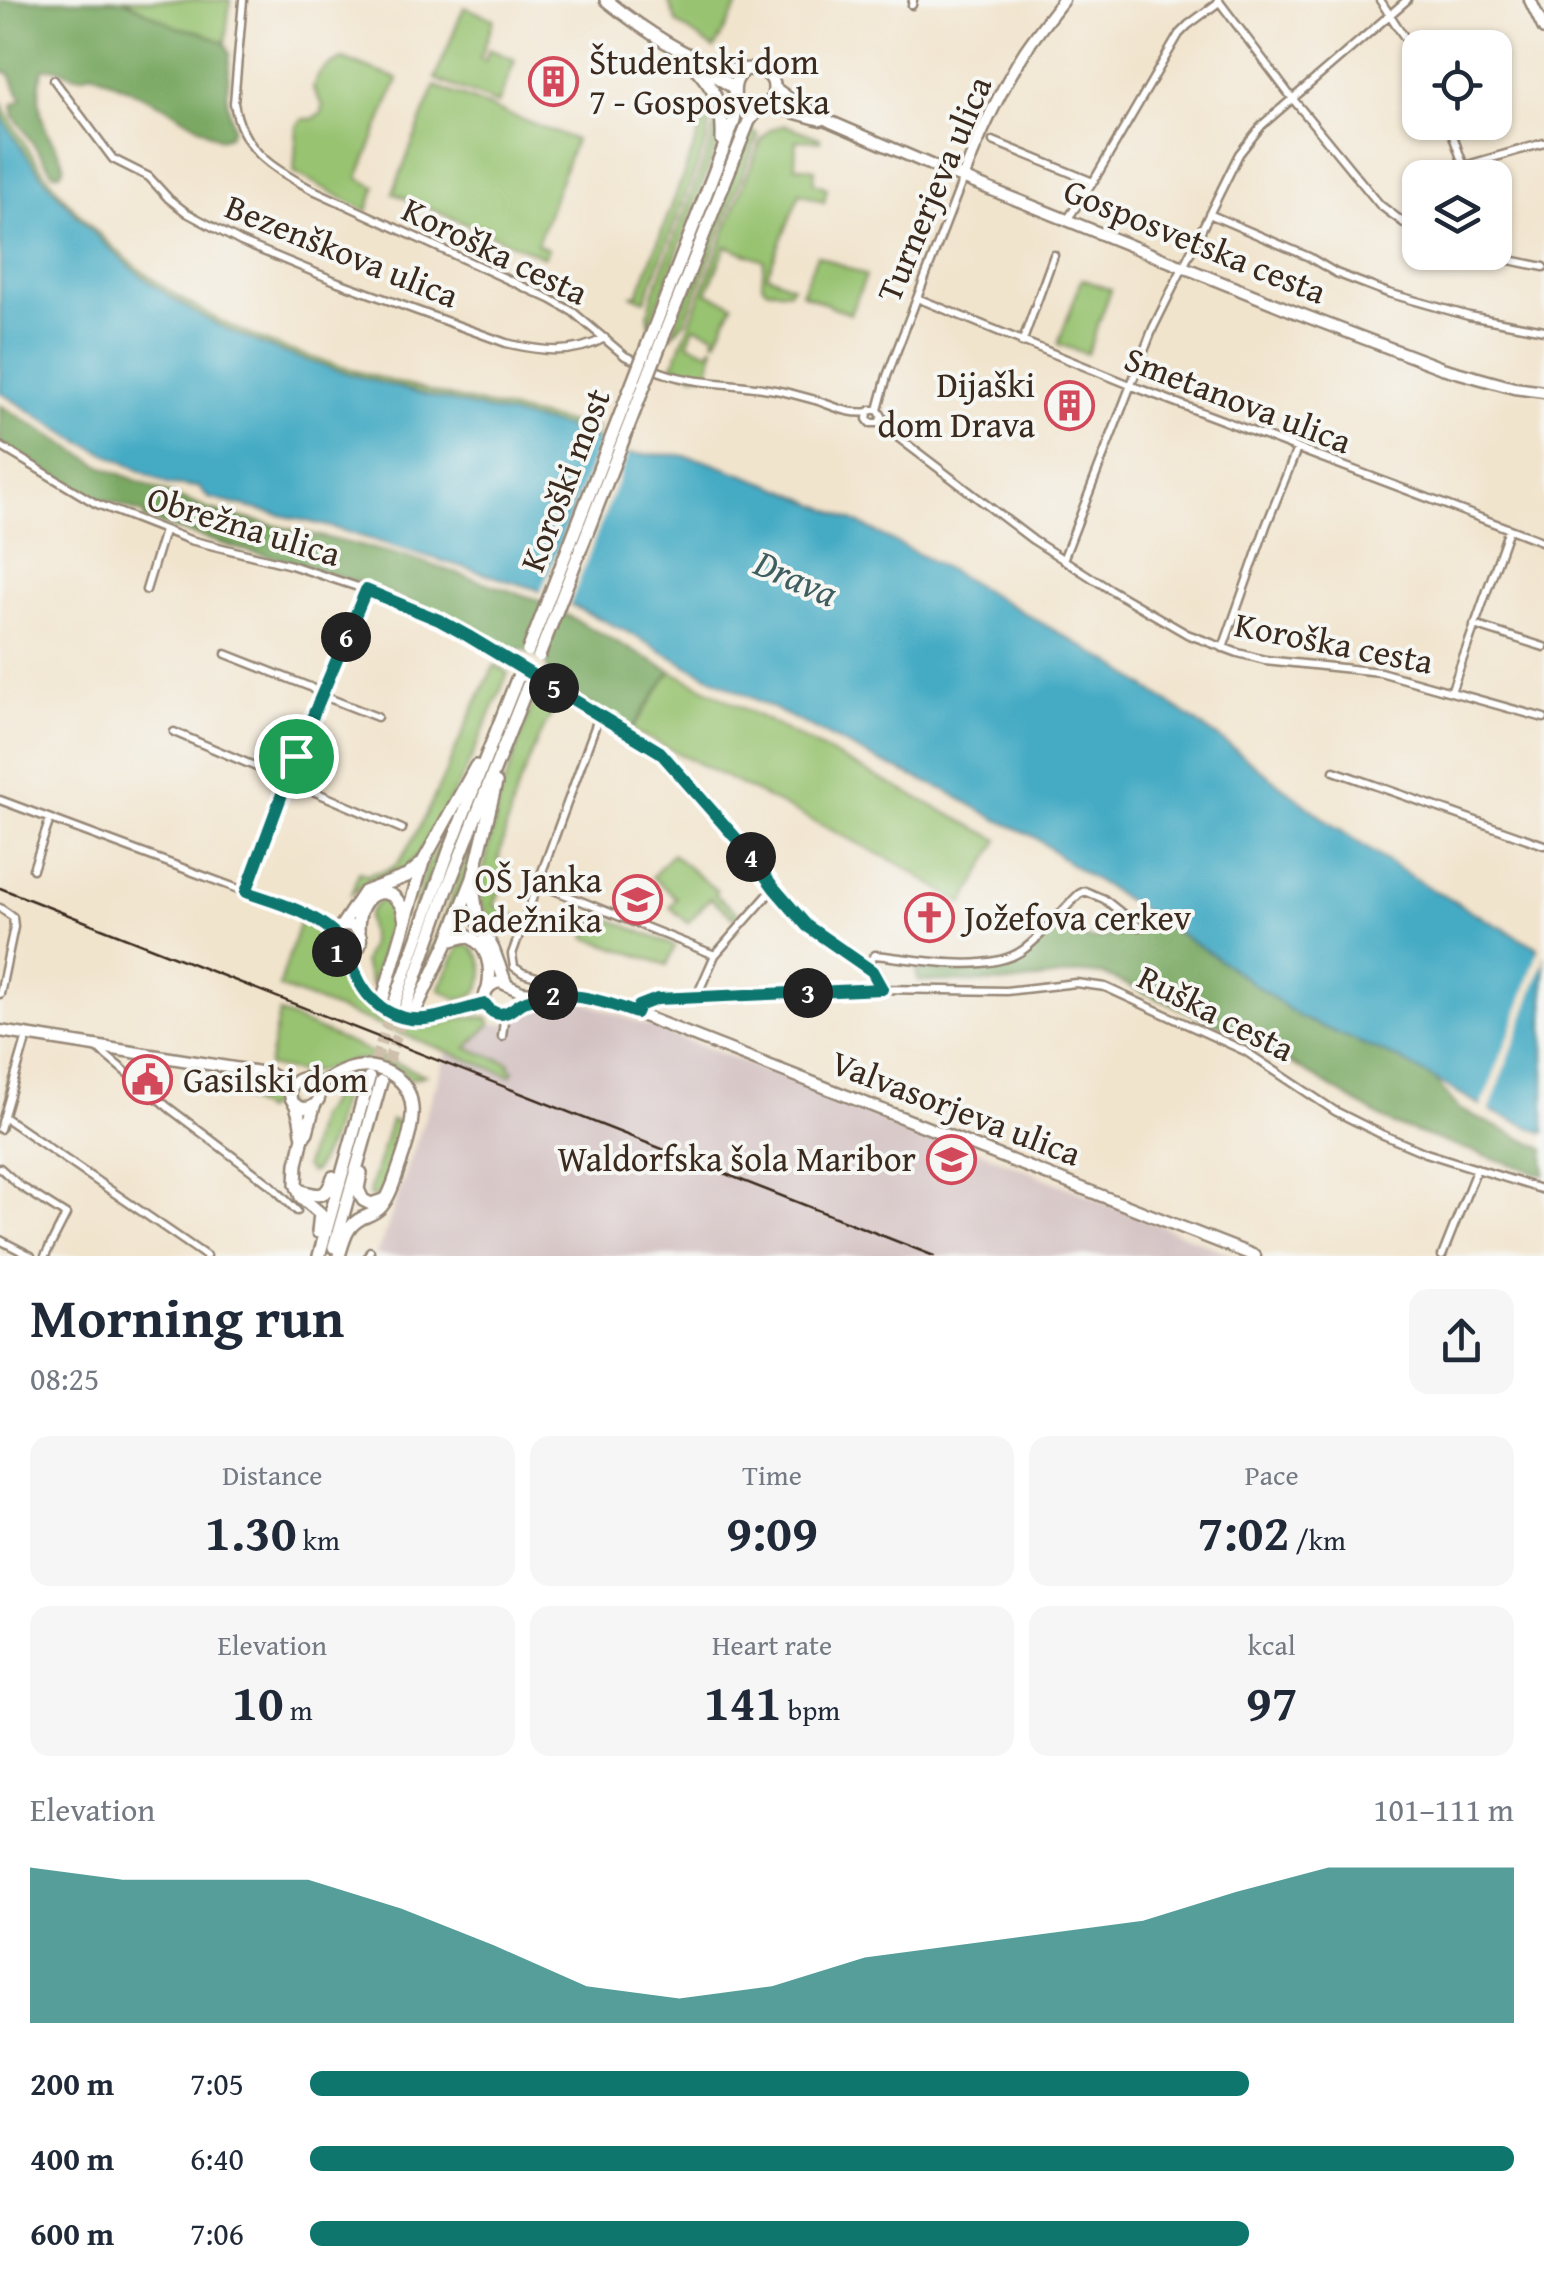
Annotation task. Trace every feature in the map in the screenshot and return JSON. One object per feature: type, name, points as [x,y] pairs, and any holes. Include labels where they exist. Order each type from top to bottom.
[{"type":"main road","points":[[606,0],[733,86]]},
{"type":"main road","points":[[659,332],[749,121],[770,102],[774,88],[766,72],[724,70],[682,52]]},
{"type":"main road","points":[[682,52],[709,82],[719,101],[723,120],[720,160]]},
{"type":"main road","points":[[659,332],[734,121],[733,86],[745,70]]},
{"type":"main road","points":[[736,102],[742,107],[761,108]]},
{"type":"main road","name":"Koroški most","points":[[531,660],[659,332]]},
{"type":"main road","points":[[400,1005],[423,920],[522,682]]},
{"type":"main road","points":[[403,926],[423,862],[477,763],[496,748]]},
{"type":"main road","points":[[400,1005],[448,942],[473,878],[499,775],[496,748]]},
{"type":"main road","points":[[338,929],[364,892],[406,876],[423,862]]},
{"type":"main road","points":[[473,878],[478,920],[510,987]]},
{"type":"main road","points":[[358,932],[365,902],[380,893],[397,898],[403,908],[400,1005]]},
{"type":"main road","points":[[448,942],[467,936],[480,943],[490,969],[488,988]]},
{"type":"main road","points":[[318,1085],[339,1072],[380,1069],[393,1076],[413,1105],[411,1134],[387,1198],[378,1210],[351,1224],[335,1256]]},
{"type":"main road","points":[[316,1256],[348,1148],[375,1080],[335,1256]]},
{"type":"main road","points":[[296,1106],[303,1137],[295,1175],[301,1197],[320,1212],[316,1256]]},
{"type":"main road","points":[[303,1137],[314,1106]]},
{"type":"main road","points":[[362,1143],[360,1195],[371,1204],[387,1198]]},
{"type":"main road","points":[[298,1190],[316,1195],[327,1191],[336,1164],[348,1148]]},
{"type":"street","name":"Koroška cesta","points":[[243,0],[236,116],[246,141],[278,171],[573,312],[625,356],[667,376],[769,389],[850,413],[873,410]]},
{"type":"street","name":"Turnerjeva ulica","points":[[873,410],[975,147],[1026,49],[1063,0]]},
{"type":"street","points":[[1380,0],[1402,33]]},
{"type":"street","points":[[1063,560],[1152,328],[1239,154],[1262,125],[1406,0]]},
{"type":"street","points":[[1530,0],[1544,29]]},
{"type":"street","points":[[1067,220],[1179,34],[1219,1],[1380,205],[1402,222]]},
{"type":"street","name":"Bezenškova ulica","points":[[54,80],[112,159],[148,177],[187,213],[241,242],[506,343],[562,352],[605,338]]},
{"type":"street","points":[[774,88],[832,122]]},
{"type":"street","points":[[761,108],[832,122]]},
{"type":"street","name":"Gosposvetska cesta","points":[[832,122],[1295,312],[1442,368],[1544,392]]},
{"type":"street","name":"Gosposvetska cesta","points":[[993,141],[1093,182]]},
{"type":"street","points":[[1485,160],[1544,143]]},
{"type":"street","points":[[1209,214],[1388,293],[1469,316],[1544,330]]},
{"type":"street","points":[[1022,343],[1054,255]]},
{"type":"street","points":[[1512,260],[1544,267]]},
{"type":"street","name":"Smetanova ulica","points":[[917,298],[1022,343],[1544,542]]},
{"type":"street","points":[[850,413],[857,420],[875,424],[882,417],[873,410],[867,416],[869,422]]},
{"type":"street","name":"Koroška cesta","points":[[879,423],[1063,560],[1187,634],[1265,660],[1380,672],[1544,718]]},
{"type":"street","name":"Obrežna ulica","points":[[0,446],[79,495],[164,531],[291,565],[439,620],[660,752],[807,926],[866,966],[882,989]]},
{"type":"street","points":[[1223,648],[1296,449]]},
{"type":"street","points":[[1452,692],[1509,529]]},
{"type":"street","points":[[146,590],[164,531]]},
{"type":"street","points":[[246,892],[321,695],[366,590]]},
{"type":"street","points":[[1474,626],[1544,647]]},
{"type":"street","points":[[226,654],[377,718]]},
{"type":"street","points":[[552,995],[550,980],[522,973],[514,967],[512,954],[600,716]]},
{"type":"street","points":[[174,732],[402,829]]},
{"type":"street","points":[[1334,772],[1544,845]]},
{"type":"street","points":[[0,800],[338,929],[352,926],[358,932],[360,944],[354,952],[341,954],[334,948],[331,942],[338,929]]},
{"type":"street","points":[[33,869],[49,821]]},
{"type":"street","points":[[536,883],[715,954]]},
{"type":"street","points":[[696,998],[715,954],[774,888]]},
{"type":"street","points":[[866,966],[875,954],[964,964],[1005,959],[1021,952],[1084,892],[1104,899],[1140,927]]},
{"type":"street","points":[[0,908],[13,916],[14,927],[0,994]]},
{"type":"street","points":[[350,954],[354,973],[368,997],[396,1016],[434,1018],[485,1004]]},
{"type":"street","points":[[552,995],[493,1012],[485,1004],[484,994],[496,983],[552,995],[592,998],[636,1013]]},
{"type":"street","name":"Ruška cesta","points":[[636,1013],[647,1002],[696,998],[882,989],[1006,992],[1076,983],[1105,987],[1245,1051],[1335,1111],[1381,1134],[1426,1154],[1544,1190]]},
{"type":"street","points":[[502,1037],[509,1010],[516,1000],[510,987]]},
{"type":"street","name":"Valvasorjeva ulica","points":[[636,1013],[1255,1256]]},
{"type":"street","points":[[0,1031],[270,1074],[291,1087]]},
{"type":"street","points":[[0,1129],[28,1035]]},
{"type":"street","points":[[92,1044],[272,1186],[297,1211]]},
{"type":"street","points":[[299,1079],[313,1080],[318,1085],[321,1094],[314,1106],[296,1106],[290,1097],[291,1087],[299,1079]]},
{"type":"street","points":[[4,1117],[206,1256]]},
{"type":"street","points":[[0,1168],[20,1186],[66,1215],[44,1256]]},
{"type":"street","points":[[1442,1256],[1477,1168]]},
{"type":"street","points":[[0,1240],[31,1256]]},
{"type":"shaded area","points":[[532,1002],[587,1003],[972,1148],[1235,1256],[375,1256],[458,1020],[482,1016],[492,1024],[506,1024]]},
{"type":"green space","points":[[0,0],[124,0],[177,27],[223,42],[230,54],[227,100],[233,127],[229,136],[219,139],[165,106],[91,72],[79,76],[43,69],[41,112],[64,166],[60,173],[53,173],[14,116],[12,105],[22,99],[9,73],[0,70]]},
{"type":"green space","points":[[124,0],[230,0],[225,44],[201,32],[177,27]]},
{"type":"green space","points":[[668,0],[741,0],[714,49],[677,23]]},
{"type":"green space","points":[[464,7],[494,19],[480,59],[485,61],[489,49],[515,60],[498,104],[435,79]]},
{"type":"green space","points":[[343,59],[398,79],[358,178],[376,187],[367,211],[294,172],[297,126],[303,119],[322,113],[323,105],[313,89],[317,78]]},
{"type":"green space","points":[[435,86],[575,140],[537,244],[548,249],[544,257],[393,193]]},
{"type":"green space","points":[[0,100],[64,197],[120,253],[183,300],[283,348],[382,379],[597,428],[594,438],[567,427],[428,395],[311,362],[197,313],[133,270],[77,217],[16,141],[4,121]]},
{"type":"green space","points":[[717,106],[716,148],[650,326],[648,315],[653,294],[712,140],[713,109]]},
{"type":"green space","points":[[707,108],[707,140],[645,300],[631,295],[638,294],[704,121],[698,117]]},
{"type":"green space","points":[[785,125],[820,138],[796,140],[795,166],[815,169],[814,183],[827,188],[824,202],[800,193],[767,275],[793,286],[789,291],[766,289],[762,284],[764,260],[726,246],[707,293],[733,304],[716,341],[715,334],[694,326],[688,343],[709,352],[714,347],[709,373],[694,375],[673,365],[761,140],[771,129]]},
{"type":"green space","points":[[751,130],[758,135],[686,319],[670,338]]},
{"type":"green space","points":[[817,255],[866,276],[850,314],[801,293]]},
{"type":"green space","points":[[1082,279],[1111,290],[1087,354],[1058,344]]},
{"type":"green space","points":[[0,405],[103,467],[209,510],[407,557],[538,600],[671,671],[631,730],[574,695],[572,687],[548,671],[547,660],[520,648],[515,652],[497,641],[489,644],[448,618],[381,590],[144,519],[144,514],[92,498],[0,443]]},
{"type":"green space","points":[[495,665],[508,673],[465,773],[420,853],[404,869],[368,881],[351,895],[359,872],[369,876],[388,870],[406,852]]},
{"type":"green space","points":[[671,671],[999,840],[963,904],[903,866],[632,730]]},
{"type":"green space","points":[[537,691],[558,702],[515,795],[498,860],[510,866],[494,905],[516,916],[501,925],[481,905],[480,885],[500,796]]},
{"type":"green space","points":[[464,798],[389,1002],[428,863]]},
{"type":"green space","points":[[485,807],[472,869],[413,1007],[411,1005]]},
{"type":"green space","points":[[672,854],[739,914],[735,918],[710,898],[688,923],[670,907],[677,898],[652,877]]},
{"type":"green space","points":[[381,900],[392,904],[393,913],[372,986],[363,963],[370,940],[369,912]]},
{"type":"green space","points":[[595,913],[675,946],[667,965],[586,938]]},
{"type":"green space","points":[[300,921],[319,934],[328,960],[343,971],[364,1005],[383,1019],[416,1027],[467,1017],[489,1019],[491,1024],[467,1048],[510,1063],[509,1068],[514,1070],[511,1076],[279,987]]},
{"type":"green space","points":[[1145,924],[1168,927],[1301,1018],[1399,1059],[1434,1079],[1459,1109],[1544,1149],[1544,1175],[1394,1125],[1251,1039],[1105,975],[1081,973],[1010,983],[918,981],[916,969],[969,972],[1012,963],[1062,925],[1091,940]]},
{"type":"green space","points":[[465,944],[480,958],[483,973],[475,993],[459,1000],[439,989],[459,947]]},
{"type":"green space","points":[[279,1013],[425,1075],[412,1079],[387,1064],[370,1060],[309,1072],[268,1066]]},
{"type":"green space","points":[[245,1080],[265,1083],[260,1089],[269,1095],[272,1087],[275,1089],[290,1116],[294,1134],[284,1178],[276,1180],[291,1131],[290,1119],[268,1106],[264,1111],[243,1098]]},
{"type":"green space","points":[[346,1082],[329,1143],[310,1173],[305,1167],[317,1117],[332,1091]]},
{"type":"green space","points":[[391,1120],[403,1124],[397,1152],[382,1188],[377,1196],[370,1197],[369,1192]]},
{"type":"water","name":"Drava","points":[[0,112],[36,168],[92,231],[158,289],[217,325],[286,354],[357,376],[567,427],[577,435],[594,438],[629,454],[680,455],[703,460],[785,490],[949,570],[1115,665],[1380,857],[1537,947],[1537,952],[1544,955],[1544,1133],[1491,1111],[1399,1059],[1301,1018],[1035,837],[688,666],[624,630],[536,589],[327,526],[208,498],[199,487],[169,485],[72,437],[0,392]]},
{"type":"pier","points":[[602,436],[630,449],[568,609],[539,596]]},
{"type":"pier","points":[[1540,945],[1544,961],[1488,1115],[1480,1110]]},
{"type":"tunnel","points":[[370,1076],[394,1004]]},
{"type":"tunnel","points":[[383,1078],[405,1010]]},
{"type":"railway","points":[[0,888],[934,1256]]},
{"type":"place","name":"Študentski dom 7 - Gosposvetska","points":[[554,82]]},
{"type":"place","name":"Dijaški dom Drava","points":[[1070,405]]},
{"type":"place","name":"OŠ Janka Padežnika","points":[[637,900]]},
{"type":"place","name":"Jožefova cerkev","points":[[929,918]]},
{"type":"place","name":"Gasilski dom","points":[[148,1080]]},
{"type":"place","name":"Waldorfska šola Maribor","points":[[951,1159]]},
{"type":"route","points":[[366,590],[439,620],[660,752],[807,926],[872,971],[882,989],[657,999],[639,1006],[636,1013],[592,998],[552,995],[522,1002],[501,1014],[485,1004],[434,1018],[396,1016],[368,997],[354,973],[350,954],[337,952],[331,942],[333,932],[326,926],[246,892],[296,756],[366,590]]}]
